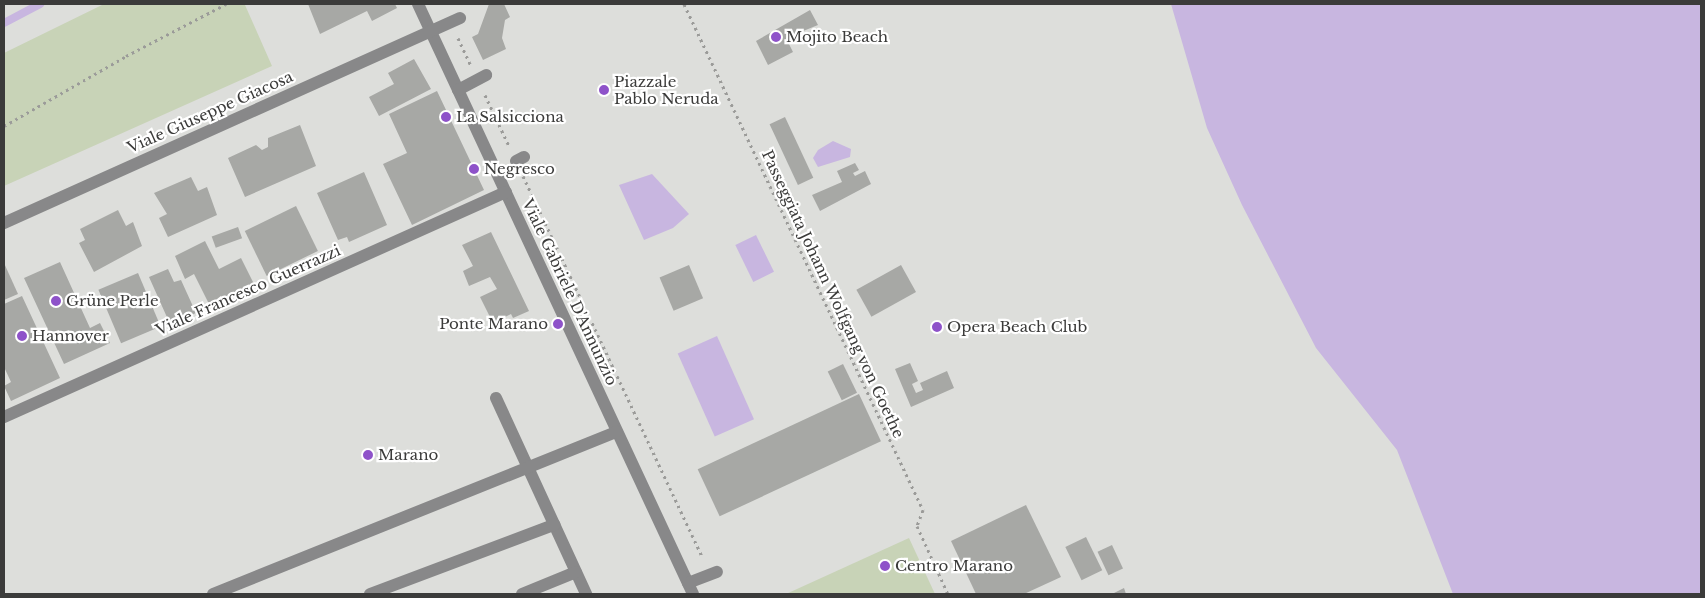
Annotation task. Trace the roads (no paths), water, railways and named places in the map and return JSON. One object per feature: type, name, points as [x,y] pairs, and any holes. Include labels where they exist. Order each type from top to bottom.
[{"type":"street","name":"Viale Gabriele D'Annunzio","points":[[418,4],[691,589]]},
{"type":"street","name":"Viale Giuseppe Giacosa","points":[[4,223],[455,20]]},
{"type":"street","points":[[458,90],[482,78]]},
{"type":"street","name":"Viale Francesco Guerrazzi","points":[[4,417],[506,192]]},
{"type":"street","points":[[496,398],[586,594]]},
{"type":"street","points":[[213,594],[617,432]]},
{"type":"street","points":[[370,594],[554,525]]},
{"type":"street","points":[[522,594],[576,572]]},
{"type":"street","points":[[691,589],[713,573]]},
{"type":"waterway","name":"Marano","points":[[4,23],[40,4]]},
{"type":"place","name":"Mojito Beach","points":[[776,37]]},
{"type":"place","name":"Piazzale Pablo Neruda","points":[[604,90]]},
{"type":"place","name":"La Salsicciona","points":[[446,117]]},
{"type":"place","name":"Negresco","points":[[474,169]]},
{"type":"place","name":"Grüne Perle","points":[[56,301]]},
{"type":"place","name":"Ponte Marano","points":[[558,324]]},
{"type":"place","name":"Opera Beach Club","points":[[937,327]]},
{"type":"place","name":"Hannover","points":[[22,336]]},
{"type":"place","name":"Marano","points":[[368,455]]},
{"type":"place","name":"Centro Marano","points":[[885,566]]}]
